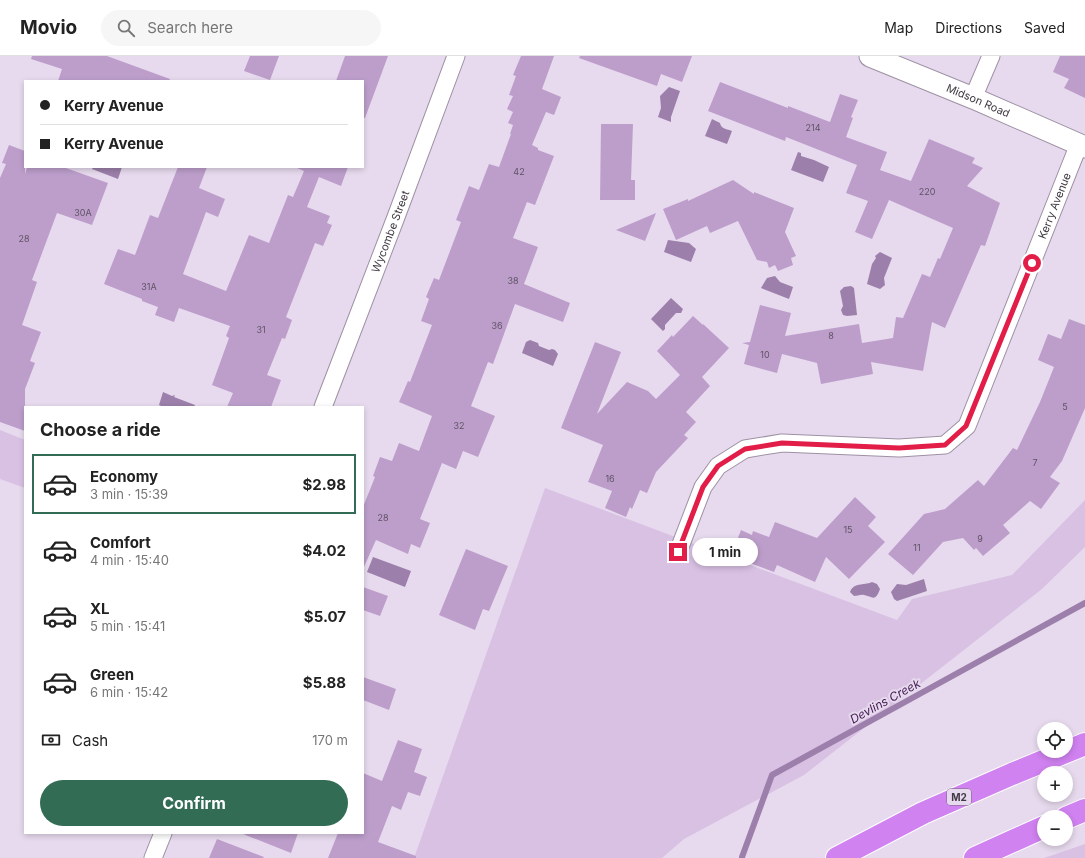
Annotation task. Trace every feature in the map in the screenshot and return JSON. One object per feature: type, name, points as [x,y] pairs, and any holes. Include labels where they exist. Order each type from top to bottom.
[{"type":"highway","name":"M2","points":[[837,858],[923,813],[1085,744]]},
{"type":"highway","points":[[1073,815],[1085,810]]},
{"type":"highway","points":[[975,858],[1037,830]]},
{"type":"street","name":"Wycombe Street","points":[[323,406],[456,56]]},
{"type":"street","name":"Midson Road","points":[[870,56],[973,98],[1082,146]]},
{"type":"street","points":[[973,98],[991,56]]},
{"type":"street","name":"Kerry Avenue","points":[[678,552],[703,487],[718,466],[745,449],[782,443],[899,448],[945,445],[966,426],[1082,146]]},
{"type":"street","points":[[153,858],[163,834]]},
{"type":"shaded area","points":[[669,87],[680,91],[671,117],[671,122],[658,117],[661,108],[660,96]]},
{"type":"shaded area","points":[[712,119],[720,123],[723,128],[732,131],[727,144],[705,136]]},
{"type":"shaded area","points":[[798,152],[801,153],[801,156],[829,167],[823,182],[791,170]]},
{"type":"shaded area","points":[[92,168],[122,168],[118,179]]},
{"type":"shaded area","points":[[668,240],[689,243],[696,249],[691,262],[664,252]]},
{"type":"shaded area","points":[[880,252],[892,258],[884,278],[885,285],[880,289],[867,284],[872,264],[876,258],[875,256]]},
{"type":"shaded area","points":[[775,276],[780,282],[793,287],[789,299],[761,288],[767,278]]},
{"type":"shaded area","points":[[851,286],[854,288],[857,315],[847,316],[843,315],[841,310],[843,306],[840,291],[844,287]]},
{"type":"shaded area","points":[[671,298],[683,309],[681,313],[676,313],[665,325],[665,329],[663,331],[651,319]]},
{"type":"shaded area","points":[[530,340],[549,350],[555,350],[558,354],[553,366],[522,353],[526,342]]},
{"type":"shaded area","points":[[163,392],[172,396],[175,395],[174,397],[195,405],[161,406],[159,405]]},
{"type":"shaded area","points":[[0,430],[24,440],[24,488],[0,479]]},
{"type":"shaded area","points":[[545,488],[897,620],[912,599],[1012,575],[1085,500],[1085,547],[1042,589],[804,775],[684,839],[662,858],[414,858]]},
{"type":"shaded area","points":[[373,557],[411,571],[405,587],[367,572]]},
{"type":"shaded area","points":[[924,579],[927,591],[897,601],[894,599],[891,592],[897,584],[906,585]]},
{"type":"shaded area","points":[[872,582],[877,584],[880,589],[877,596],[873,598],[863,595],[854,596],[850,592],[856,585]]},
{"type":"shaded area","points":[[1085,844],[1085,858],[1044,858]]},
{"type":"building","points":[[32,56],[107,56],[170,79],[58,80],[62,69],[31,59]]},
{"type":"building","points":[[250,56],[279,56],[270,80],[244,71]]},
{"type":"building","points":[[345,56],[388,56],[365,118],[364,80],[336,80]]},
{"type":"building","points":[[521,56],[554,56],[542,89],[561,97],[554,115],[546,112],[532,145],[538,148],[538,150],[554,156],[535,205],[527,202],[513,238],[538,247],[524,284],[570,303],[563,322],[515,304],[493,364],[488,362],[471,406],[495,416],[478,457],[463,451],[456,469],[442,463],[420,519],[430,523],[420,548],[411,544],[408,554],[376,540],[364,567],[364,504],[375,477],[373,476],[380,457],[392,461],[399,443],[419,451],[432,416],[399,402],[408,381],[410,382],[432,325],[421,321],[429,299],[426,297],[434,278],[439,280],[461,222],[456,220],[469,186],[479,190],[489,164],[499,167],[511,134],[513,125],[508,123],[513,112],[507,109],[513,96],[509,95],[516,76],[513,75]]},
{"type":"building","points":[[580,56],[692,56],[682,82],[661,74],[657,86],[579,58]]},
{"type":"building","points":[[1060,56],[1085,56],[1085,98],[1064,88],[1069,79],[1053,72]]},
{"type":"building","points":[[720,82],[830,122],[840,94],[858,100],[851,117],[853,118],[846,137],[887,152],[880,170],[911,181],[929,139],[975,158],[972,163],[983,168],[967,186],[1000,203],[985,246],[981,245],[945,328],[932,322],[923,371],[871,362],[873,374],[821,384],[817,363],[782,354],[777,373],[744,364],[749,345],[742,343],[750,342],[760,305],[791,313],[785,336],[859,324],[862,343],[893,338],[896,317],[903,318],[922,274],[930,277],[938,258],[940,259],[953,228],[889,200],[872,239],[855,232],[868,201],[846,193],[857,165],[786,137],[785,141],[708,111]]},
{"type":"building","points":[[601,124],[633,124],[631,180],[635,180],[635,200],[600,200]]},
{"type":"building","points":[[9,145],[24,151],[25,174],[27,168],[66,168],[108,183],[92,225],[57,213],[32,280],[37,282],[22,325],[41,332],[30,361],[35,363],[25,389],[24,431],[0,422],[0,178],[6,164],[2,163]]},
{"type":"building","points":[[178,168],[207,168],[199,188],[225,199],[218,217],[206,212],[183,274],[226,291],[249,235],[269,243],[288,195],[293,197],[304,171],[297,168],[348,168],[341,186],[319,177],[307,207],[330,216],[327,223],[332,225],[323,246],[315,243],[286,317],[292,320],[285,339],[282,338],[267,375],[281,380],[271,406],[227,406],[233,393],[212,385],[229,338],[226,336],[230,326],[179,308],[174,322],[155,315],[158,307],[104,284],[118,249],[135,255],[150,215],[158,218]]},
{"type":"building","points":[[733,180],[754,194],[754,192],[794,208],[785,232],[796,256],[791,258],[793,265],[778,271],[775,265],[769,268],[767,262],[757,260],[738,221],[710,233],[707,226],[676,240],[663,209],[688,199],[688,201]]},
{"type":"building","points":[[656,213],[645,241],[616,230]]},
{"type":"building","points":[[693,316],[729,348],[702,377],[710,386],[686,412],[696,422],[684,435],[688,438],[656,472],[647,493],[640,490],[632,509],[630,507],[626,517],[605,508],[612,491],[588,482],[603,445],[561,428],[595,342],[621,352],[597,414],[627,382],[648,391],[656,399],[680,375],[657,351]]},
{"type":"building","points":[[1069,319],[1085,325],[1085,408],[1062,461],[1050,477],[1060,483],[1041,509],[1030,501],[1003,525],[1010,533],[983,556],[976,548],[974,550],[963,538],[943,542],[913,575],[888,554],[924,514],[945,509],[978,480],[984,486],[1013,448],[1017,450],[1040,402],[1054,367],[1038,360],[1048,334],[1061,339]]},
{"type":"building","points":[[855,497],[876,517],[868,526],[885,542],[849,579],[826,557],[815,582],[777,565],[774,572],[731,556],[741,530],[752,535],[753,531],[769,537],[775,522],[817,538]]},
{"type":"building","points":[[466,549],[508,566],[489,611],[483,609],[475,630],[439,615]]},
{"type":"building","points":[[364,587],[388,596],[380,616],[364,610]]},
{"type":"building","points":[[364,677],[396,689],[389,710],[364,700]]},
{"type":"building","points":[[398,740],[422,749],[414,772],[427,777],[420,796],[408,792],[401,810],[392,806],[378,842],[416,856],[416,858],[328,858],[338,834],[364,834],[364,773],[382,781]]},
{"type":"building","points":[[243,834],[298,834],[291,853]]},
{"type":"building","points":[[217,839],[264,857],[209,858]]},
{"type":"waterway","name":"Devlins Creek","points":[[742,857],[772,775],[1085,603]]},
{"type":"route","points":[[678,552],[703,487],[718,466],[745,449],[782,443],[899,448],[945,445],[966,426],[1032,263]]}]
